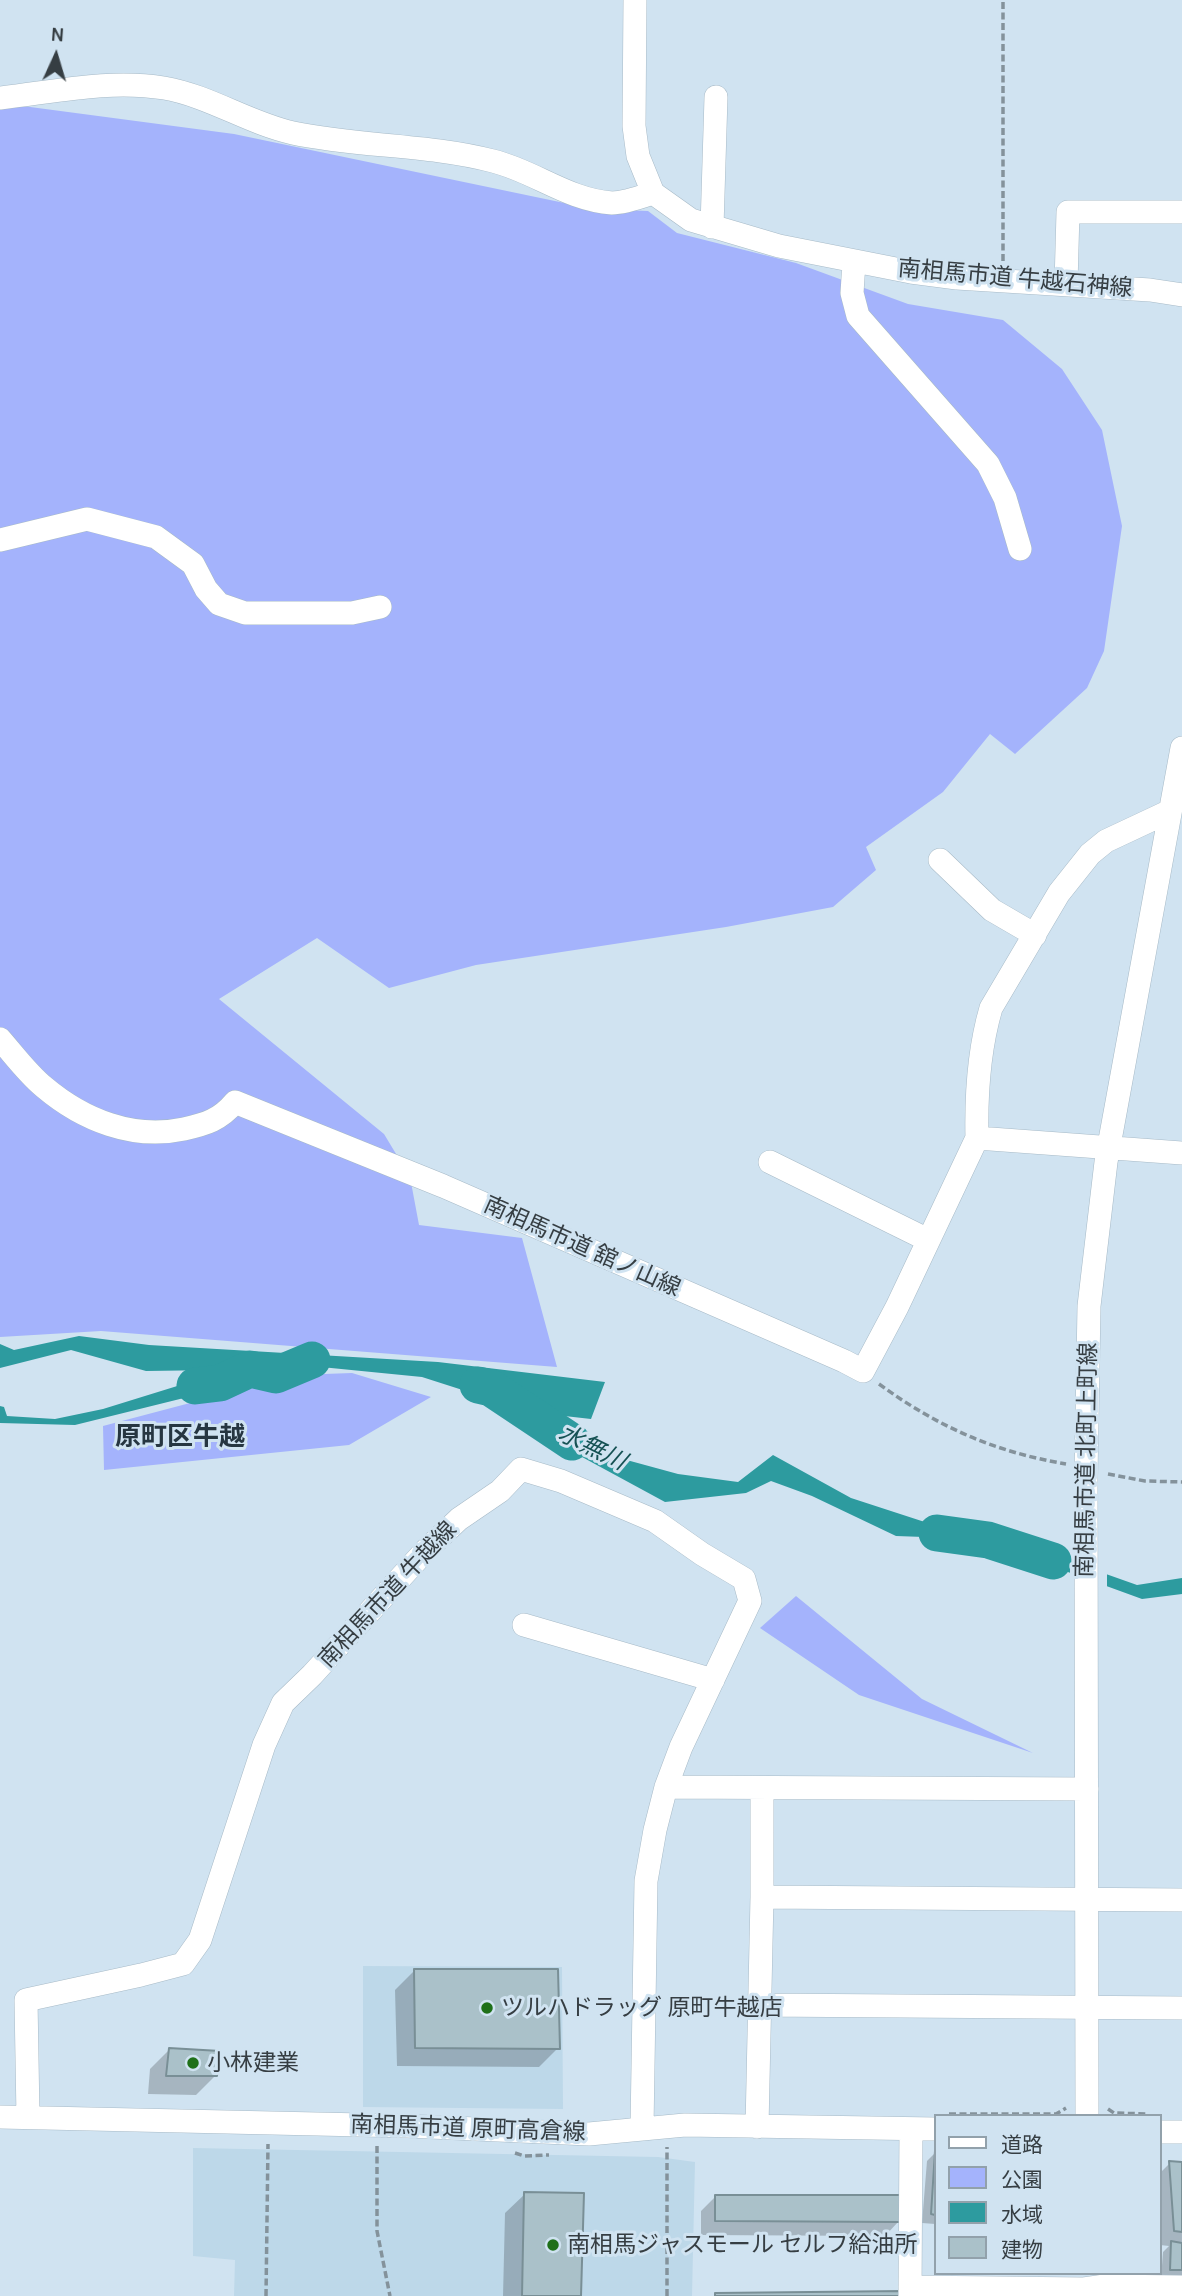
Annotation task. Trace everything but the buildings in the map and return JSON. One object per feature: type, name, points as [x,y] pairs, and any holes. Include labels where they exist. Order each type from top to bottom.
[{"type":"street","points":[[0,98],[88,86],[163,88],[214,102],[254,122],[292,133],[449,152],[495,161],[575,197],[614,203],[653,192],[638,156],[634,126],[635,0]]},
{"type":"street","points":[[712,227],[716,97]]},
{"type":"street","name":"南相馬市道 牛越石神線","points":[[653,192],[691,220],[779,246],[854,262],[911,272],[1182,295]]},
{"type":"street","points":[[1066,284],[1068,212],[1182,212]]},
{"type":"street","points":[[854,262],[852,293],[858,316],[988,464],[1005,498],[1020,550]]},
{"type":"street","points":[[0,540],[88,519],[156,537],[193,564],[206,589],[219,604],[245,613],[352,613],[380,607]]},
{"type":"street","name":"南相馬市道 北町上町線","points":[[1096,2112],[1086,2009],[1086,1472],[1089,1306],[1109,1147],[1181,759]]},
{"type":"street","points":[[863,1371],[897,1307],[977,1138],[976,1108],[986,1026],[991,1008],[1059,893],[1090,854],[1106,841],[1170,811]]},
{"type":"street","points":[[940,860],[992,910],[1035,935]]},
{"type":"street","name":"南相馬市道 舘ノ山線","points":[[0,1040],[43,1086],[74,1109],[108,1125],[143,1133],[169,1132],[202,1125],[223,1115],[235,1102],[443,1186],[863,1371]]},
{"type":"street","points":[[977,1138],[1182,1153]]},
{"type":"street","points":[[770,1162],[928,1240]]},
{"type":"street","name":"南相馬市道 牛越線","points":[[28,2117],[26,2000],[183,1964],[200,1940],[248,1790],[283,1703],[424,1552],[459,1519],[500,1491],[521,1469],[561,1481],[655,1521],[744,1579],[750,1601],[681,1747],[666,1787],[646,1881],[642,2128]]},
{"type":"street","points":[[524,1625],[713,1681]]},
{"type":"street","points":[[666,1787],[762,1789],[1086,1781]]},
{"type":"street","points":[[757,2127],[762,1789]]},
{"type":"street","points":[[762,1897],[1182,1900]]},
{"type":"street","points":[[760,2005],[1182,2008]]},
{"type":"street","name":"南相馬市道 原町高倉線","points":[[0,2117],[421,2126],[589,2134],[685,2125],[934,2129]]},
{"type":"street","points":[[1161,2125],[1182,2132]]},
{"type":"street","points":[[911,2129],[910,2292],[1085,2286],[1182,2287]]},
{"type":"path","points":[[1002,280],[1003,0]]},
{"type":"path","points":[[863,1371],[904,1402],[950,1430],[1022,1456],[1086,1472],[1146,1481],[1182,1482]]},
{"type":"path","points":[[1096,2112],[1118,2114]]},
{"type":"path","points":[[667,2140],[667,2296]]},
{"type":"path","points":[[266,2296],[268,2142]]},
{"type":"path","points":[[377,2146],[377,2231],[390,2296]]},
{"type":"shaded area","points":[[363,1966],[562,1967],[563,2109],[363,2107]]},
{"type":"shaded area","points":[[193,2148],[658,2157],[695,2162],[692,2296],[234,2296],[235,2260],[193,2256]]},
{"type":"green space","points":[[0,103],[234,134],[574,205],[648,211],[677,233],[796,263],[908,304],[1003,320],[1062,369],[1102,430],[1122,526],[1104,651],[1087,688],[1015,754],[990,734],[943,792],[866,847],[876,870],[833,907],[726,927],[476,965],[389,988],[317,938],[219,999],[384,1134],[410,1177],[419,1225],[522,1238],[557,1367],[101,1331],[0,1337]]},
{"type":"green space","points":[[352,1373],[431,1397],[349,1445],[104,1470],[103,1426],[296,1375]]},
{"type":"green space","points":[[796,1596],[922,1699],[1033,1753],[859,1695],[760,1628]]},
{"type":"water","points":[[79,1336],[149,1345],[438,1362],[605,1382],[591,1419],[538,1413],[579,1447],[678,1474],[738,1482],[773,1455],[851,1498],[937,1526],[1010,1540],[1137,1585],[1182,1578],[1182,1594],[1142,1599],[1002,1548],[1009,1540],[896,1536],[812,1496],[771,1481],[746,1493],[665,1502],[547,1438],[528,1411],[422,1377],[321,1367],[305,1368],[75,1425],[0,1423],[0,1406],[4,1407],[7,1416],[55,1419],[103,1409],[216,1374],[242,1374],[247,1377],[285,1369],[146,1371],[71,1350],[0,1368],[0,1344],[14,1350]]},
{"type":"pier","points":[[1070,1557],[1107,1571],[1107,1590],[1070,1576]]},
{"type":"waterway","name":"水無川","points":[[195,1386],[220,1383],[250,1369],[276,1375],[312,1360]]},
{"type":"waterway","name":"水無川","points":[[478,1385],[491,1388],[572,1442]]},
{"type":"waterway","name":"水無川","points":[[937,1533],[988,1540],[1053,1561]]},
{"type":"place","name":"ツルハドラッグ 原町牛越店","points":[[487,2008]]},
{"type":"place","name":"小林建業","points":[[193,2063]]},
{"type":"place","name":"南相馬ジャスモール セルフ給油所","points":[[553,2245]]},
{"type":"district","name":"原町区牛越","points":[[180,1438]]}]
